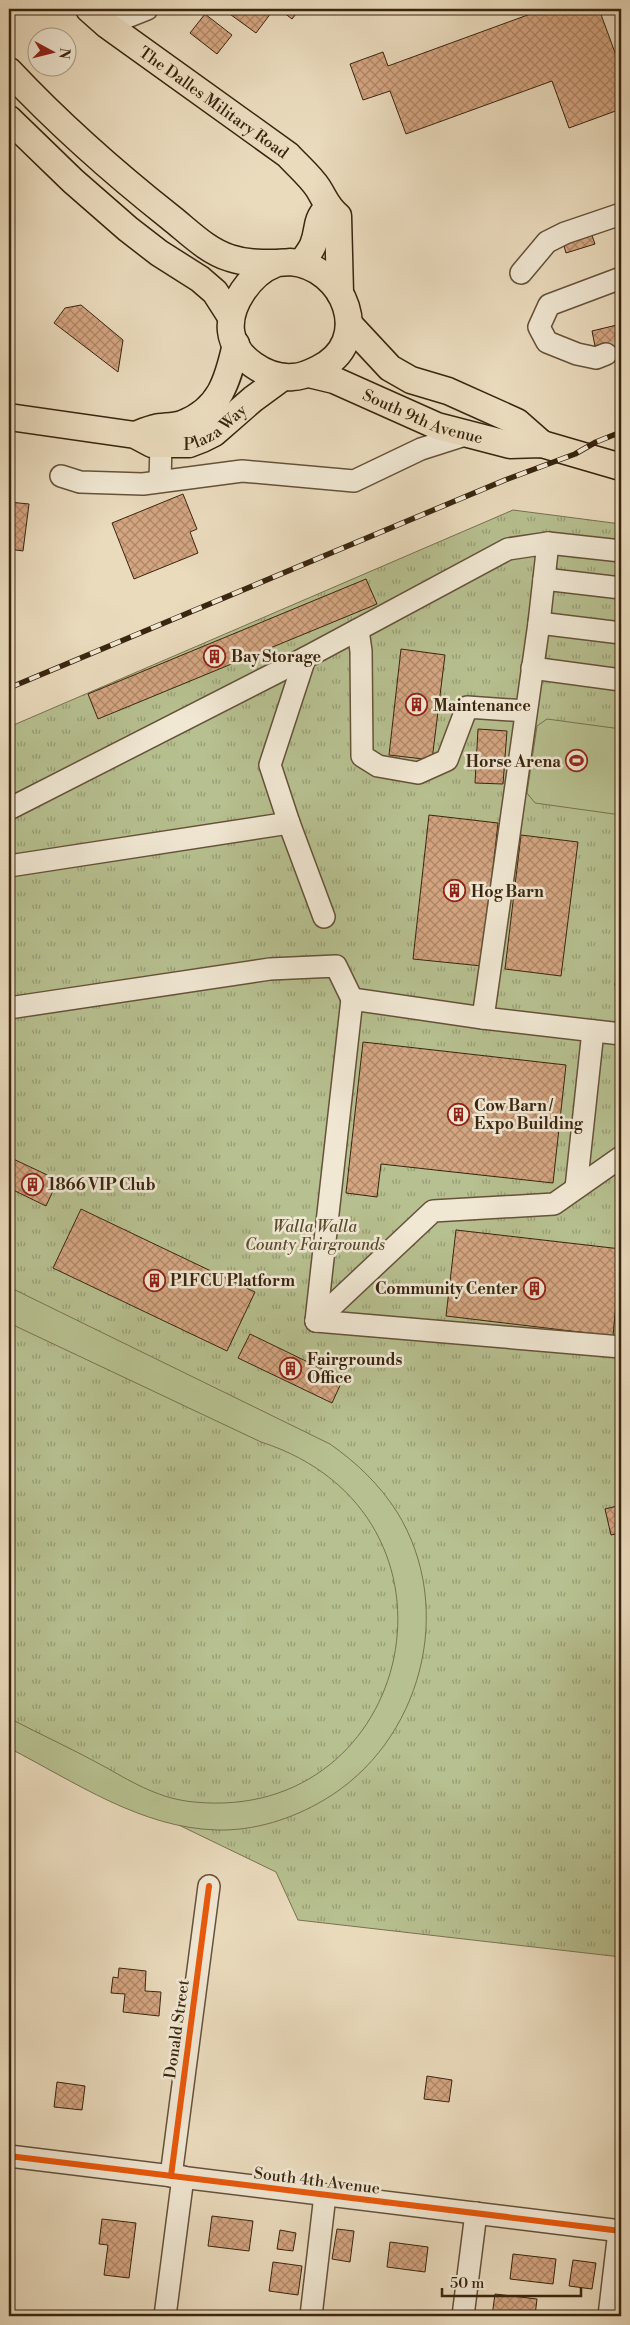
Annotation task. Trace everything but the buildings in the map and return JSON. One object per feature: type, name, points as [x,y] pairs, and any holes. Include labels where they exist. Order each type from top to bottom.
[{"type":"main road","name":"The Dalles Military Road","points":[[98,17],[288,156],[318,188],[327,208],[338,216],[340,293]]},
{"type":"main road","points":[[9,71],[32,95],[113,170],[204,244],[230,258],[249,262],[302,263],[317,270],[330,280],[348,308],[349,324],[343,348],[335,358],[322,367],[309,374],[294,378],[271,375],[254,366],[236,344],[231,332],[232,318],[241,294],[252,281],[276,264]]},
{"type":"main road","points":[[9,119],[72,181],[121,224],[159,253],[200,279],[215,292],[232,318]]},
{"type":"main road","points":[[302,263],[312,246],[317,232],[318,219],[327,208]]},
{"type":"main road","name":"South 9th Avenue","points":[[349,324],[390,368],[411,380],[448,391],[517,422],[542,444]]},
{"type":"main road","name":"Plaza Way","points":[[136,435],[154,428],[180,425],[196,417],[212,404],[228,378],[236,344]]},
{"type":"main road","name":"South 9th Avenue","points":[[309,374],[334,380],[437,426],[510,445],[542,444],[621,467]]},
{"type":"main road","name":"Plaza Way","points":[[9,417],[136,435],[152,444],[189,444],[214,433],[253,398],[283,377]]},
{"type":"street","points":[[98,17],[147,9]]},
{"type":"street","points":[[521,274],[547,242],[565,233],[621,214]]},
{"type":"street","points":[[606,354],[596,358],[577,354],[547,342],[539,327],[549,305],[621,278]]},
{"type":"street","points":[[547,342],[547,320],[565,310],[621,291]]},
{"type":"street","points":[[61,476],[80,482],[142,484],[242,472],[354,481],[421,449],[468,434]]},
{"type":"street","points":[[160,482],[161,444]]},
{"type":"street","points":[[9,809],[305,658],[508,550],[548,543],[621,551]]},
{"type":"street","points":[[483,1018],[539,623],[548,543]]},
{"type":"street","points":[[544,579],[621,588]]},
{"type":"street","points":[[539,623],[621,633]]},
{"type":"street","points":[[358,630],[361,651],[362,756],[378,766],[418,773],[447,760],[467,707],[526,711]]},
{"type":"street","points":[[305,658],[270,765],[289,823],[324,917]]},
{"type":"street","points":[[532,668],[621,680]]},
{"type":"street","points":[[9,866],[289,823]]},
{"type":"street","points":[[9,1008],[270,969],[336,966],[352,999],[316,1321]]},
{"type":"street","points":[[352,999],[483,1018],[621,1034]]},
{"type":"street","points":[[576,1188],[593,1030]]},
{"type":"street","points":[[316,1321],[433,1211],[554,1204],[621,1157]]},
{"type":"street","points":[[316,1321],[621,1346]]},
{"type":"street","name":"Donald Street","points":[[165,2316],[177,2176],[209,1886]]},
{"type":"street","name":"South 4th Avenue","points":[[9,2156],[620,2231]]},
{"type":"street","points":[[310,2316],[326,2195]]},
{"type":"street","points":[[463,2316],[476,2213]]},
{"type":"street","points":[[609,2316],[620,2231]]},
{"type":"green space","name":"Walla Walla County Fairgrounds","points":[[513,510],[621,524],[621,1957],[298,1920],[276,1872],[9,1743],[9,727]]},
{"type":"green space","name":"Horse Arena","points":[[547,719],[621,729],[621,815],[535,803],[527,793],[537,726]]},
{"type":"green space","points":[[9,1287],[330,1444],[367,1475],[383,1492],[397,1512],[415,1550],[425,1590],[426,1631],[419,1671],[406,1709],[385,1745],[357,1775],[324,1800],[299,1813],[259,1826],[231,1830],[189,1827],[162,1821],[109,1801],[9,1748],[9,1718],[138,1785],[170,1798],[194,1802],[269,1796],[329,1765],[371,1717],[394,1657],[396,1593],[376,1532],[331,1479],[261,1442],[9,1323]]},
{"type":"tunnel","points":[[606,354],[621,350]]},
{"type":"railway","points":[[9,688],[505,480],[575,454],[596,442],[621,432]]},
{"type":"cycle path","points":[[171,2176],[209,1886]]},
{"type":"cycle path","points":[[9,2156],[621,2231]]},
{"type":"place","name":"Bay Storage","points":[[215,656]]},
{"type":"place","name":"Maintenance","points":[[417,705]]},
{"type":"place","name":"Horse Arena","points":[[577,761]]},
{"type":"place","name":"Hog Barn","points":[[455,891]]},
{"type":"place","name":"Cow Barn / Expo Building","points":[[458,1114]]},
{"type":"place","name":"1866 VIP Club","points":[[32,1184]]},
{"type":"place","name":"P1FCU Platform","points":[[154,1280]]},
{"type":"place","name":"Community Center","points":[[534,1288]]},
{"type":"place","name":"Fairgrounds Office","points":[[291,1368]]}]
